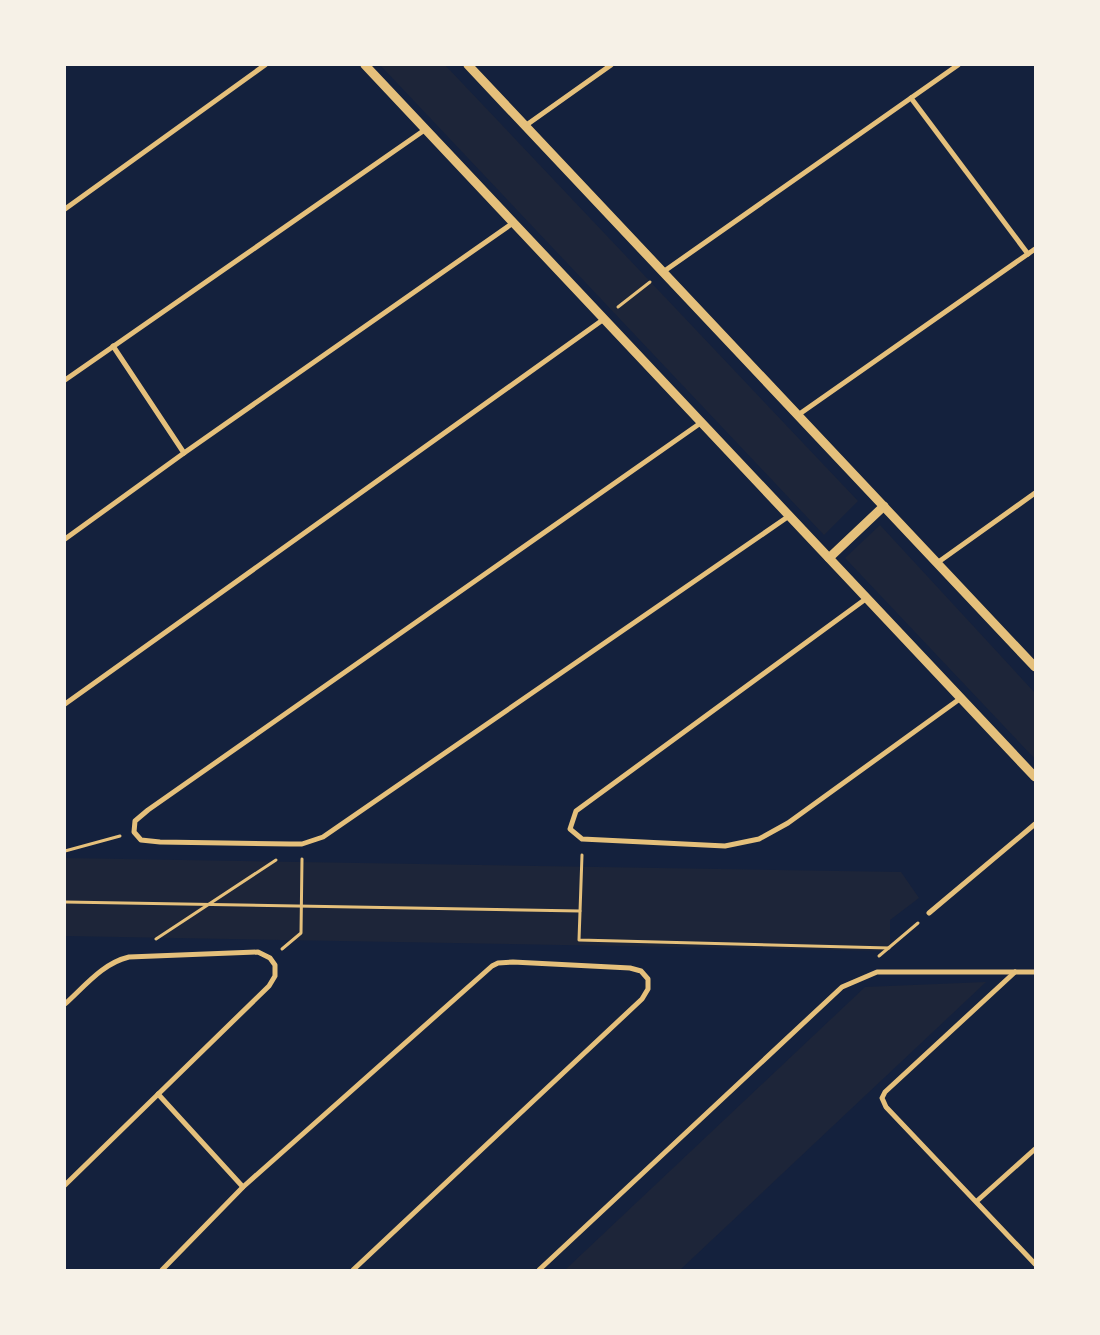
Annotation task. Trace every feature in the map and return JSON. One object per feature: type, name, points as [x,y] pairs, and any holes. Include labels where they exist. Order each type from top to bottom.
[{"type":"street","points":[[65,210],[265,65]]},
{"type":"street","points":[[365,65],[1035,776]]},
{"type":"street","points":[[468,65],[1035,666]]},
{"type":"street","points":[[525,126],[611,65]]},
{"type":"street","points":[[663,272],[958,65]]},
{"type":"street","points":[[911,98],[1028,254]]},
{"type":"street","points":[[65,380],[426,129]]},
{"type":"street","points":[[65,540],[513,222]]},
{"type":"street","points":[[798,415],[1035,249]]},
{"type":"street","points":[[65,704],[604,319]]},
{"type":"street","points":[[113,346],[184,454]]},
{"type":"street","points":[[702,422],[148,810],[135,821],[134,832],[141,840],[150,841],[302,844],[314,841],[331,832],[790,516]]},
{"type":"street","points":[[937,563],[1035,493]]},
{"type":"street","points":[[828,558],[884,506]]},
{"type":"street","points":[[867,598],[576,811],[570,829],[582,839],[725,846],[759,839],[788,823],[961,698]]},
{"type":"street","points":[[929,913],[1035,824]]},
{"type":"street","points":[[65,1004],[104,968],[118,960],[129,957],[258,952],[270,958],[276,965],[270,986],[65,1185]]},
{"type":"street","points":[[162,1270],[243,1187],[487,970],[498,963],[513,962],[630,968],[641,971],[648,979],[648,989],[642,999],[353,1270]]},
{"type":"street","points":[[539,1270],[842,987],[876,972],[1035,972]]},
{"type":"street","points":[[1015,972],[886,1092],[882,1098],[886,1107],[1035,1264]]},
{"type":"street","points":[[158,1094],[243,1187]]},
{"type":"street","points":[[977,1201],[1035,1149]]},
{"type":"path","points":[[604,319],[663,272]]},
{"type":"path","points":[[65,851],[134,832]]},
{"type":"path","points":[[582,839],[579,940],[889,948]]},
{"type":"path","points":[[129,957],[302,844]]},
{"type":"path","points":[[270,958],[301,933],[302,844]]},
{"type":"path","points":[[65,902],[580,911]]},
{"type":"path","points":[[875,959],[929,913]]},
{"type":"shaded area","points":[[380,65],[445,65],[858,501],[824,535]]},
{"type":"shaded area","points":[[880,525],[1035,693],[1035,759],[845,558]]},
{"type":"shaded area","points":[[65,858],[901,872],[919,898],[890,920],[890,951],[65,936]]},
{"type":"shaded area","points":[[986,982],[680,1270],[565,1270],[865,987]]}]
